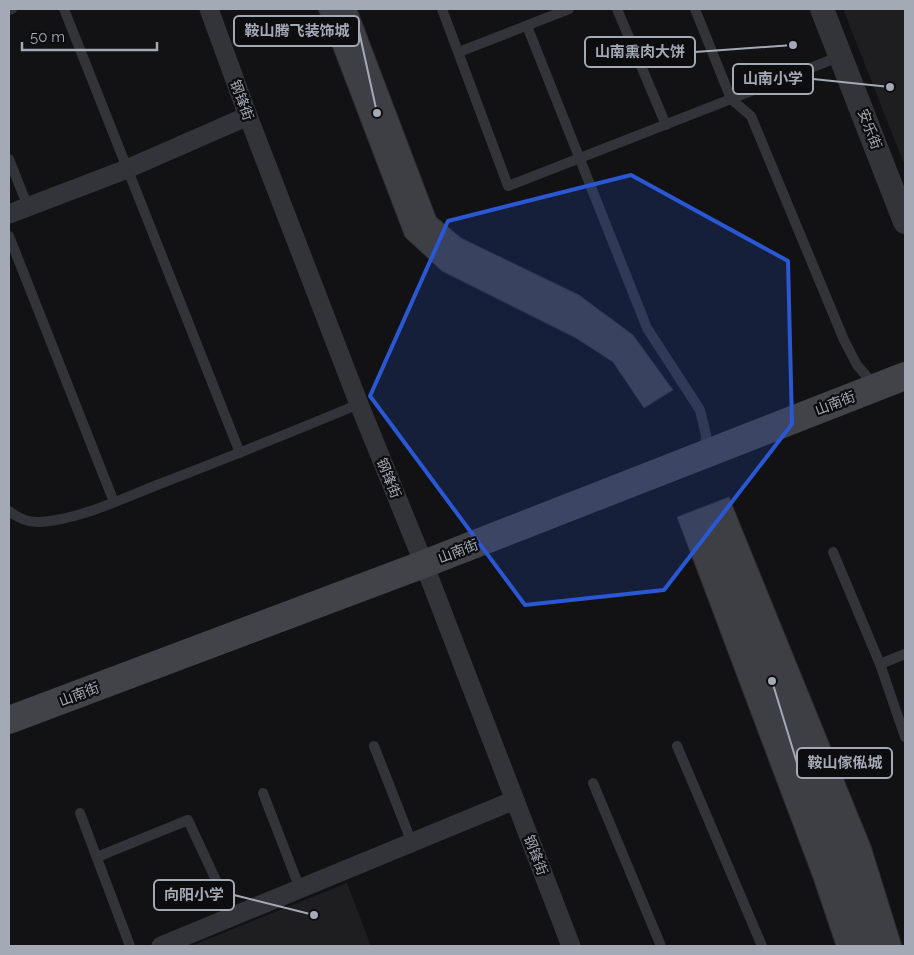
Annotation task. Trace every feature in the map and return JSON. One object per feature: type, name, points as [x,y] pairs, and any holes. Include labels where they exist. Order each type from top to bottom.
[{"type":"main road","name":"山南街","points":[[9,720],[424,564],[905,376]]},
{"type":"street","name":"钢锋街","points":[[209,9],[248,116],[359,404],[424,564],[571,946]]},
{"type":"street","name":"安乐街","points":[[822,9],[905,222]]},
{"type":"street","points":[[9,214],[128,169],[248,116]]},
{"type":"street","points":[[161,946],[515,800]]},
{"type":"lane","points":[[64,9],[240,453]]},
{"type":"lane","points":[[442,9],[508,186],[841,56]]},
{"type":"lane","points":[[459,52],[527,26],[556,12],[569,9]]},
{"type":"lane","points":[[617,9],[666,125]]},
{"type":"lane","points":[[695,9],[731,99],[751,116],[844,340],[857,365],[876,387]]},
{"type":"lane","points":[[527,26],[647,328],[700,410],[706,435],[705,455]]},
{"type":"lane","points":[[9,159],[28,207]]},
{"type":"lane","points":[[9,236],[114,502]]},
{"type":"lane","points":[[9,511],[24,520],[38,522],[73,516],[240,453],[359,404]]},
{"type":"lane","points":[[833,552],[880,664],[905,737]]},
{"type":"lane","points":[[880,664],[905,654]]},
{"type":"lane","points":[[374,746],[412,843]]},
{"type":"lane","points":[[677,746],[762,946]]},
{"type":"lane","points":[[594,783],[661,946]]},
{"type":"lane","points":[[263,793],[300,889]]},
{"type":"lane","points":[[80,813],[130,946]]},
{"type":"lane","points":[[97,857],[188,820],[232,917]]},
{"type":"highlighted area","points":[[631,175],[788,261],[792,424],[664,590],[525,605],[370,396],[448,221]]},
{"type":"shaded area","points":[[843,9],[905,9],[905,166]]},
{"type":"shaded area","points":[[347,883],[371,946],[191,946]]},
{"type":"building","points":[[318,9],[357,9],[436,217],[461,238],[579,295],[633,335],[673,390],[644,408],[613,362],[576,338],[442,271],[405,237]]},
{"type":"building","points":[[729,497],[871,846],[902,946],[836,946],[813,878],[677,517]]},
{"type":"place","name":"山南熏肉大饼","points":[[793,45]]},
{"type":"place","name":"山南小学","points":[[890,87]]},
{"type":"place","name":"鞍山腾飞装饰城","points":[[377,113]]},
{"type":"place","name":"鞍山傢俬城","points":[[772,681]]},
{"type":"place","name":"向阳小学","points":[[314,915]]}]
